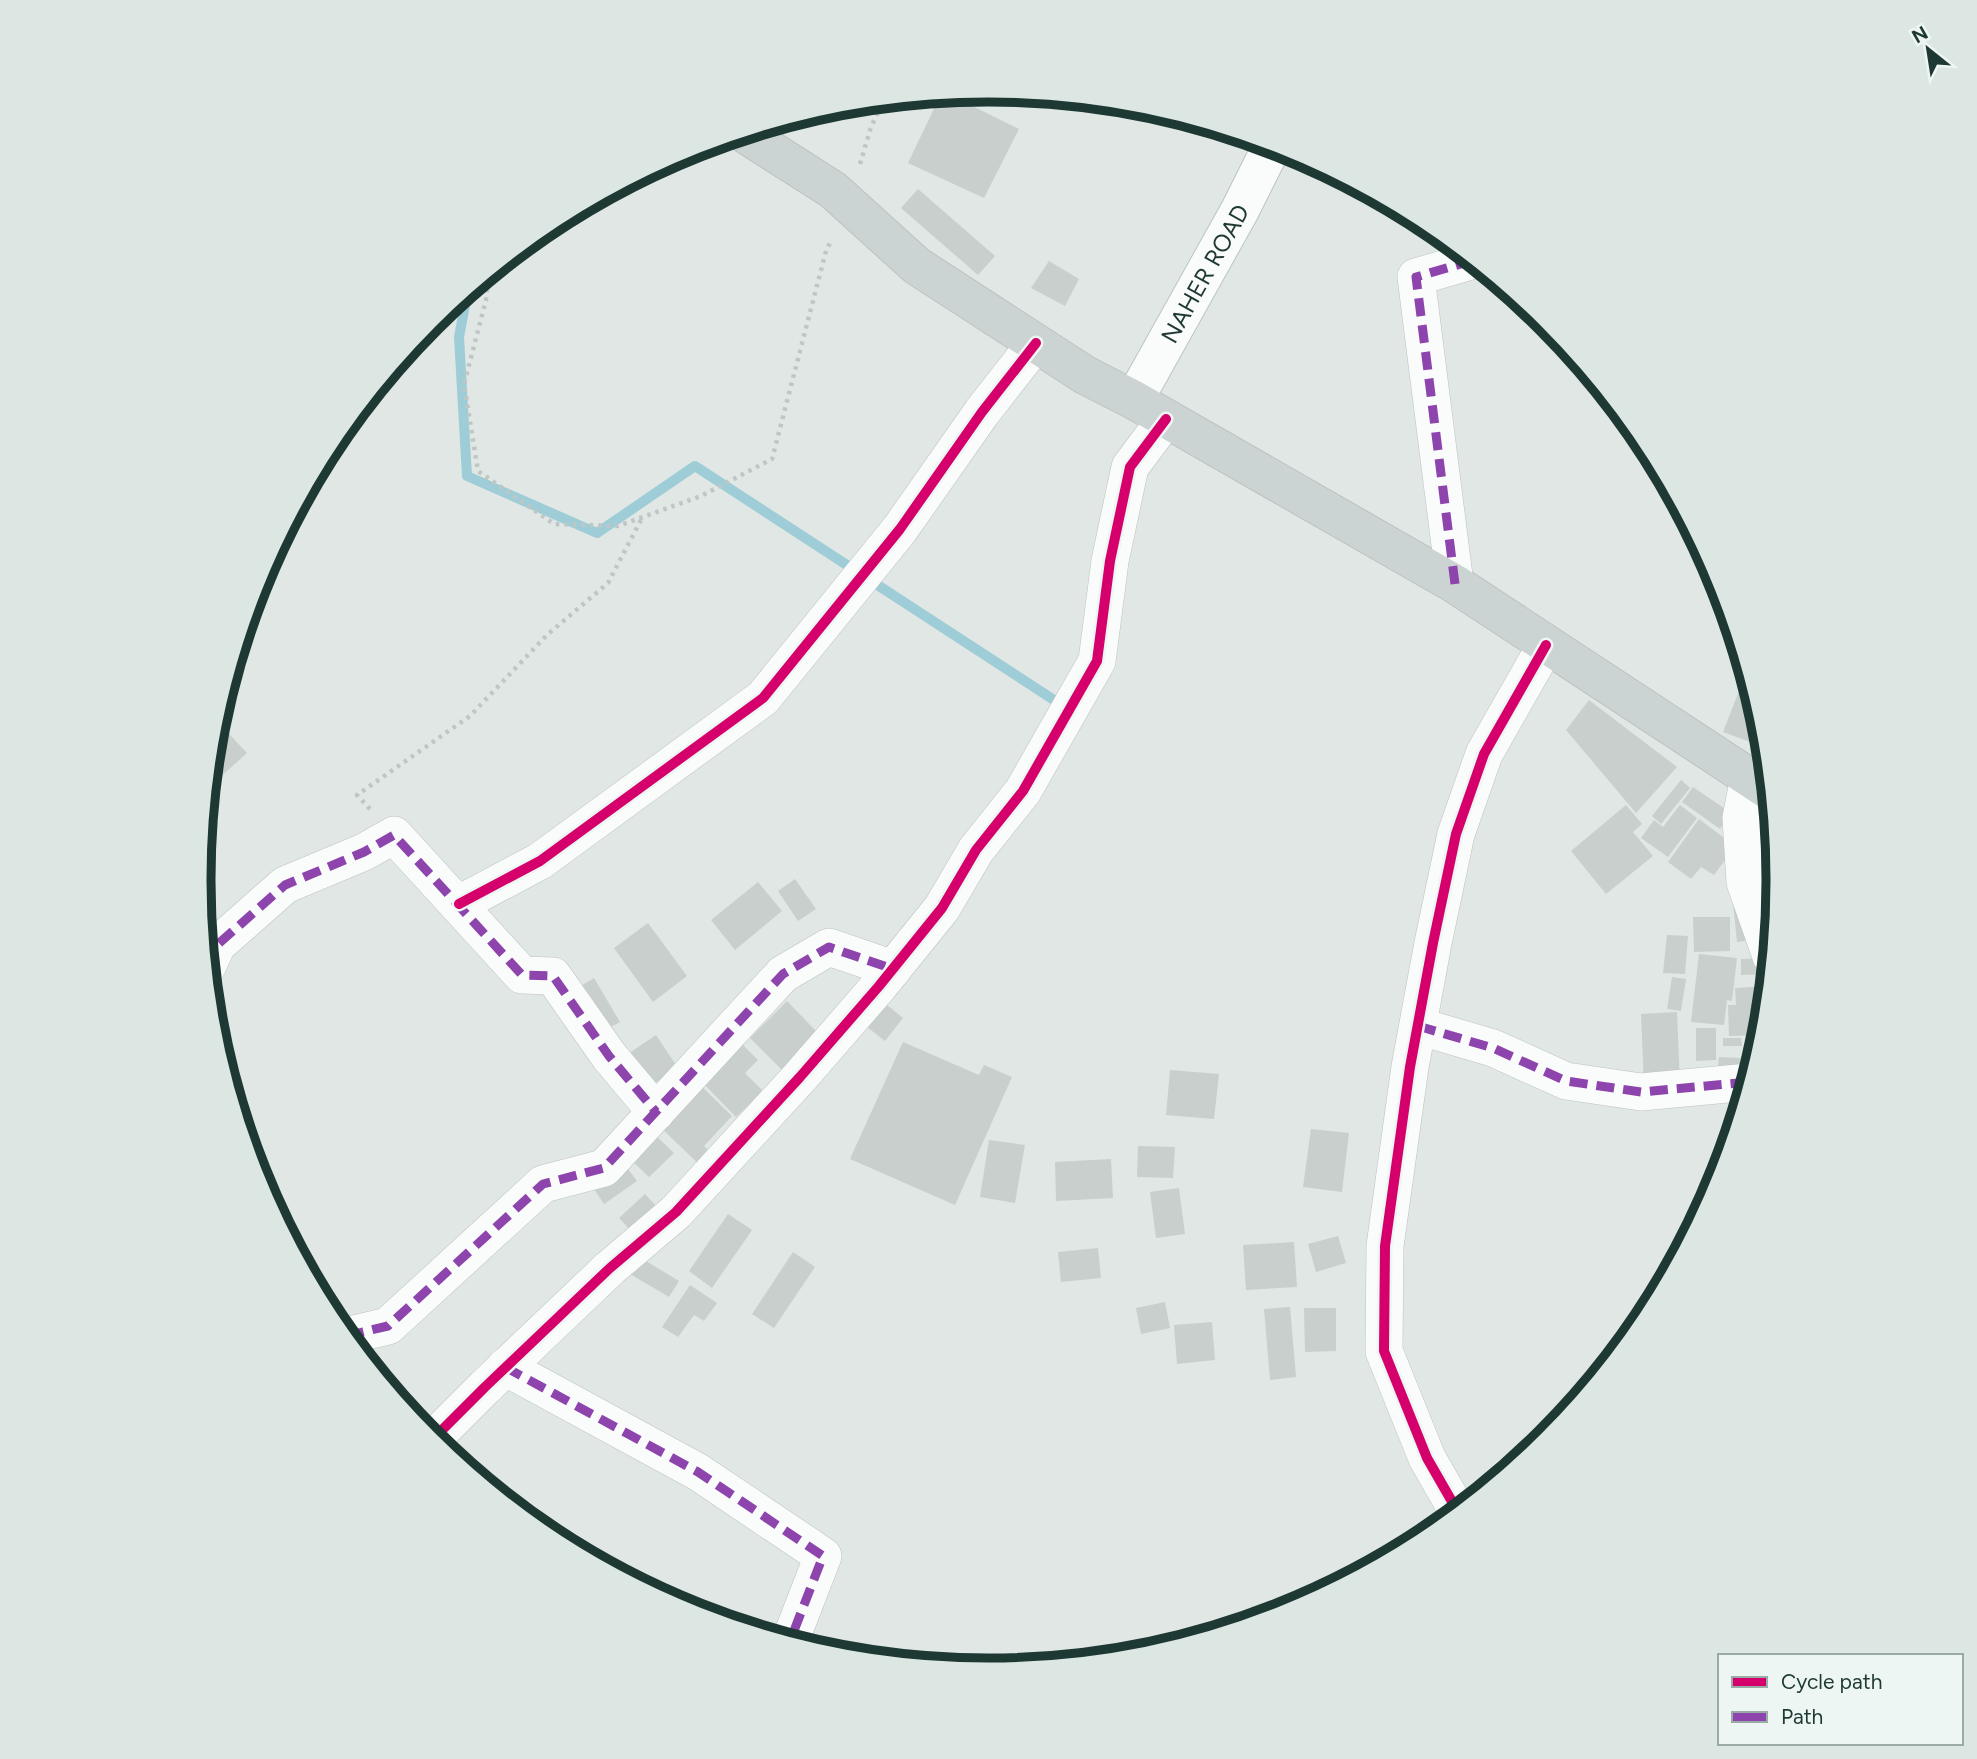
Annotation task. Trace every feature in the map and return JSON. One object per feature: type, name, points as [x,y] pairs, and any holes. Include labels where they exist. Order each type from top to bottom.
[{"type":"main road","points":[[752,139],[833,190],[917,267],[1085,374],[1455,584],[1760,785]]},
{"type":"main road","name":"NAHER ROAD","points":[[1134,400],[1268,154]]},
{"type":"street","points":[[1455,584],[1416,276],[1463,263]]},
{"type":"street","points":[[459,904],[540,861],[763,698],[900,529],[982,412],[1036,343]]},
{"type":"street","points":[[440,1432],[610,1268],[676,1212],[800,1077],[942,908],[976,850],[1023,791],[1097,661],[1110,561],[1130,467],[1166,419]]},
{"type":"street","points":[[1453,1503],[1427,1458],[1384,1351],[1385,1245],[1398,1144],[1418,1026],[1456,834],[1484,754],[1546,645]]},
{"type":"street","points":[[1760,785],[1741,818],[1745,882],[1764,937]]},
{"type":"street","points":[[214,951],[217,945],[285,885],[364,852],[394,835],[522,975],[553,976],[609,1056],[656,1112]]},
{"type":"street","points":[[357,1333],[387,1326],[543,1184],[604,1168],[783,974],[829,947],[893,969]]},
{"type":"street","points":[[1418,1026],[1493,1048],[1566,1081],[1640,1092],[1739,1083]]},
{"type":"street","points":[[505,1367],[698,1472],[823,1556],[793,1633]]},
{"type":"path","points":[[488,285],[464,384],[478,471],[554,524],[618,526],[701,496],[772,459],[826,251],[849,205],[871,127],[880,109]]},
{"type":"path","points":[[394,835],[357,795],[470,716],[547,635],[608,583],[643,517]]},
{"type":"building","points":[[965,102],[1019,129],[984,198],[908,163],[937,103]]},
{"type":"building","points":[[918,189],[995,256],[978,275],[901,208]]},
{"type":"building","points":[[1049,261],[1079,279],[1065,306],[1031,288]]},
{"type":"building","points":[[1739,691],[1744,693],[1753,743],[1723,732]]},
{"type":"building","points":[[1589,700],[1677,767],[1636,813],[1566,730]]},
{"type":"building","points":[[225,729],[247,753],[217,780]]},
{"type":"building","points":[[1681,780],[1690,788],[1661,824],[1652,816]]},
{"type":"building","points":[[1693,787],[1731,813],[1720,829],[1682,802]]},
{"type":"building","points":[[1626,805],[1642,824],[1633,832],[1653,856],[1606,894],[1571,851]]},
{"type":"building","points":[[1680,805],[1697,818],[1668,857],[1641,838],[1654,820],[1663,827]]},
{"type":"building","points":[[1699,819],[1727,840],[1723,845],[1731,852],[1714,875],[1701,867],[1691,879],[1668,862]]},
{"type":"building","points":[[1750,822],[1765,829],[1765,844],[1744,834]]},
{"type":"building","points":[[795,879],[816,909],[798,921],[778,891]]},
{"type":"building","points":[[758,882],[782,911],[735,950],[711,920]]},
{"type":"building","points":[[1732,893],[1751,940],[1737,942]]},
{"type":"building","points":[[1693,917],[1730,917],[1730,951],[1694,952]]},
{"type":"building","points":[[648,923],[687,976],[653,1002],[614,948]]},
{"type":"building","points":[[1667,935],[1688,936],[1685,974],[1663,973]]},
{"type":"building","points":[[1699,954],[1737,958],[1732,1001],[1727,1000],[1724,1025],[1691,1022]]},
{"type":"building","points":[[1762,958],[1761,974],[1741,975],[1741,959]]},
{"type":"building","points":[[1672,977],[1686,979],[1681,1011],[1667,1009]]},
{"type":"building","points":[[594,978],[620,1022],[600,1033],[574,990]]},
{"type":"building","points":[[1759,987],[1751,1035],[1729,1036],[1728,1005],[1736,1005],[1735,988]]},
{"type":"building","points":[[876,996],[903,1018],[885,1041],[858,1020]]},
{"type":"building","points":[[787,1001],[816,1031],[790,1078],[750,1038]]},
{"type":"building","points":[[1677,1012],[1680,1084],[1644,1086],[1641,1014]]},
{"type":"building","points":[[1696,1028],[1716,1028],[1716,1060],[1696,1061]]},
{"type":"building","points":[[656,1035],[678,1068],[646,1089],[625,1056]]},
{"type":"building","points":[[1723,1038],[1741,1038],[1742,1046],[1723,1046]]},
{"type":"building","points":[[739,1041],[758,1060],[745,1073],[763,1091],[736,1117],[700,1080]]},
{"type":"building","points":[[903,1042],[979,1075],[984,1065],[1012,1077],[955,1205],[850,1159]]},
{"type":"building","points":[[1719,1057],[1740,1058],[1738,1078],[1717,1076]]},
{"type":"building","points":[[1170,1070],[1219,1074],[1214,1119],[1166,1115]]},
{"type":"building","points":[[697,1082],[732,1116],[704,1146],[717,1159],[706,1171],[656,1123]]},
{"type":"building","points":[[1311,1129],[1349,1133],[1342,1192],[1303,1187]]},
{"type":"building","points":[[654,1134],[674,1153],[649,1177],[630,1159]]},
{"type":"building","points":[[989,1140],[1025,1145],[1015,1203],[980,1197]]},
{"type":"building","points":[[1138,1146],[1175,1147],[1173,1178],[1137,1177]]},
{"type":"building","points":[[1111,1159],[1113,1198],[1056,1201],[1055,1162]]},
{"type":"building","points":[[622,1161],[637,1181],[604,1204],[590,1183]]},
{"type":"building","points":[[1179,1188],[1185,1234],[1156,1238],[1150,1192]]},
{"type":"building","points":[[645,1194],[660,1210],[635,1235],[619,1218]]},
{"type":"building","points":[[728,1214],[752,1230],[712,1288],[689,1271]]},
{"type":"building","points":[[1338,1236],[1346,1263],[1316,1272],[1308,1244]]},
{"type":"building","points":[[1294,1242],[1297,1287],[1246,1290],[1243,1245]]},
{"type":"building","points":[[1098,1248],[1101,1278],[1061,1282],[1058,1252]]},
{"type":"building","points":[[793,1252],[815,1267],[774,1328],[752,1314]]},
{"type":"building","points":[[636,1255],[679,1281],[669,1297],[625,1271]]},
{"type":"building","points":[[690,1285],[717,1303],[704,1321],[694,1315],[678,1337],[662,1327]]},
{"type":"building","points":[[1165,1302],[1170,1328],[1141,1334],[1136,1308]]},
{"type":"building","points":[[1290,1307],[1296,1377],[1270,1380],[1264,1309]]},
{"type":"building","points":[[1304,1308],[1336,1308],[1336,1351],[1305,1352]]},
{"type":"building","points":[[1212,1322],[1215,1360],[1177,1364],[1174,1325]]},
{"type":"waterway","points":[[465,305],[459,337],[467,476],[597,533],[695,466],[1054,700]]},
{"type":"marked path","points":[[1455,584],[1416,277],[1463,263]]},
{"type":"marked path","points":[[214,951],[217,945],[285,885],[364,852],[394,835],[522,975],[553,976],[609,1056],[656,1112]]},
{"type":"marked path","points":[[357,1333],[388,1326],[543,1184],[604,1168],[783,974],[829,947],[893,969]]},
{"type":"marked path","points":[[1418,1026],[1493,1048],[1566,1081],[1641,1092],[1739,1083]]},
{"type":"marked path","points":[[505,1367],[698,1472],[823,1556],[793,1633]]},
{"type":"cycle path","points":[[459,904],[540,861],[763,698],[900,529],[982,412],[1036,343]]},
{"type":"cycle path","points":[[440,1432],[610,1268],[676,1212],[800,1077],[942,908],[976,850],[1023,791],[1097,661],[1110,561],[1130,467],[1166,419]]},
{"type":"cycle path","points":[[1453,1503],[1427,1458],[1384,1351],[1385,1246],[1410,1067],[1456,834],[1484,754],[1546,645]]}]
